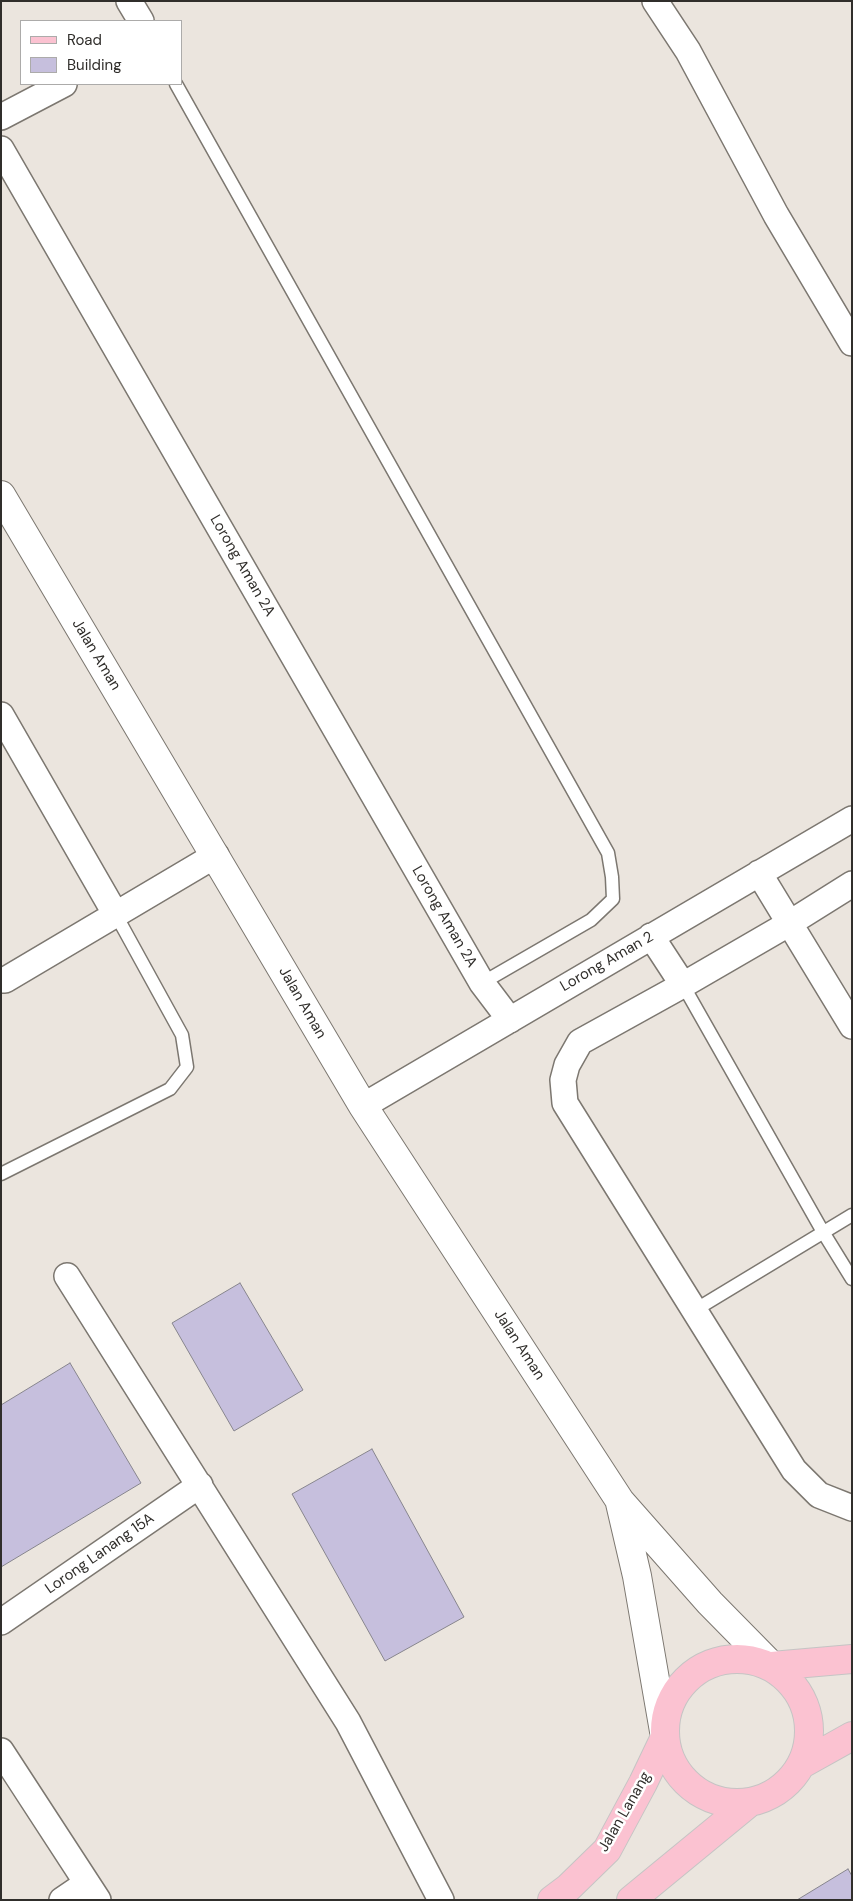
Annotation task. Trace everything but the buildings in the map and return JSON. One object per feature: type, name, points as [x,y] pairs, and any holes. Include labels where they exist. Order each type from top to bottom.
[{"type":"main road","points":[[729,1658],[752,1659],[772,1666],[790,1680],[803,1699],[809,1720],[809,1743],[802,1764],[789,1782],[771,1795],[748,1803],[725,1803],[702,1795],[684,1780],[670,1760],[665,1737],[666,1714],[675,1693],[689,1676],[708,1664],[729,1658]]},
{"type":"main road","points":[[772,1666],[852,1659]]},
{"type":"main road","points":[[802,1764],[852,1736]]},
{"type":"main road","name":"Jalan Lanang","points":[[552,1900],[568,1888],[606,1850],[644,1783],[665,1737]]},
{"type":"main road","points":[[632,1900],[748,1803]]},
{"type":"street","points":[[129,1],[140,20]]},
{"type":"street","points":[[655,1],[688,51],[776,215],[852,343]]},
{"type":"street","points":[[1,117],[62,85]]},
{"type":"street","name":"Lorong Aman 2A","points":[[1,148],[482,983],[510,1020]]},
{"type":"street","name":"Jalan Aman","points":[[1,495],[363,1106],[620,1501]]},
{"type":"street","points":[[1,714],[116,915]]},
{"type":"street","name":"Lorong Aman 2","points":[[363,1106],[852,819]]},
{"type":"street","points":[[1,980],[5,980],[216,855]]},
{"type":"street","points":[[759,873],[852,1026]]},
{"type":"street","points":[[852,884],[790,923],[580,1042],[567,1065],[563,1080],[565,1103],[794,1470],[819,1495],[852,1508]]},
{"type":"street","points":[[652,936],[683,985]]},
{"type":"street","points":[[67,1276],[348,1722],[441,1900]]},
{"type":"street","name":"Lorong Lanang 15A","points":[[1,1622],[200,1485]]},
{"type":"street","points":[[620,1501],[710,1603],[772,1666]]},
{"type":"street","points":[[620,1501],[637,1576],[665,1737]]},
{"type":"street","points":[[1,1751],[93,1891],[62,1900]]},
{"type":"lane","points":[[177,85],[608,853],[613,899],[591,920],[482,983]]},
{"type":"lane","points":[[1,1174],[170,1089],[187,1067],[182,1035],[116,915]]},
{"type":"lane","points":[[683,985],[852,1279]]},
{"type":"lane","points":[[695,1310],[852,1215]]}]
